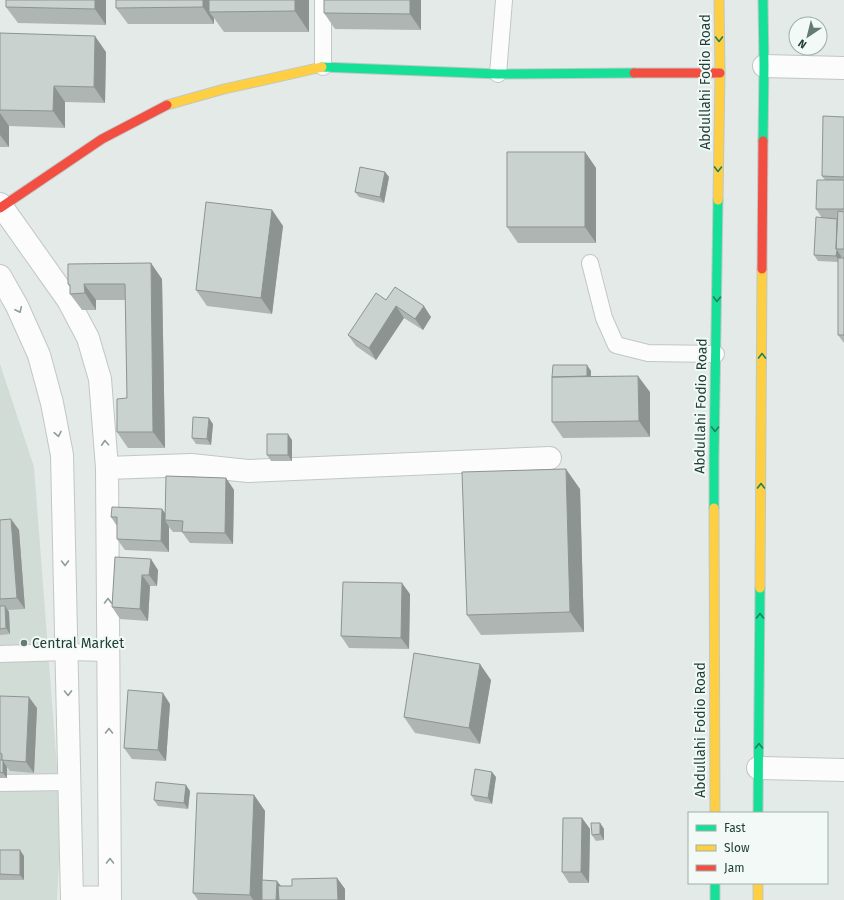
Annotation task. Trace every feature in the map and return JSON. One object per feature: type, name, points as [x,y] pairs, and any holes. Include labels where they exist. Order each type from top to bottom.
[{"type":"main road","name":"Abdullahi Fodio Road","points":[[714,812],[714,458],[720,73],[719,0]]},
{"type":"main road","points":[[758,812],[764,66],[763,0]]},
{"type":"main road","points":[[1,206],[102,139],[166,105],[224,89],[323,67],[498,74],[720,73]]},
{"type":"main road","points":[[715,884],[715,900]]},
{"type":"main road","points":[[758,884],[758,900]]},
{"type":"street","points":[[764,66],[844,68]]},
{"type":"street","points":[[0,276],[17,306],[39,355],[52,404],[62,455],[72,899],[110,898],[107,468],[100,379],[88,338],[68,300],[1,206]]},
{"type":"street","points":[[107,468],[191,465],[248,471],[550,458]]},
{"type":"street","points":[[758,768],[844,770]]},
{"type":"lane","points":[[323,0],[323,67]]},
{"type":"lane","points":[[498,74],[504,0]]},
{"type":"lane","points":[[590,263],[604,318],[616,345],[648,354],[716,354]]},
{"type":"lane","points":[[0,654],[67,652],[108,653]]},
{"type":"lane","points":[[0,783],[70,782]]},
{"type":"shaded area","name":"Central Market","points":[[0,364],[34,467],[61,820],[57,900],[0,900]]},
{"type":"building","points":[[6,0],[95,0],[95,9],[6,7]]},
{"type":"building","points":[[116,0],[203,0],[203,7],[116,8]]},
{"type":"building","points":[[209,0],[295,0],[295,11],[209,12]]},
{"type":"building","points":[[324,0],[410,0],[410,14],[324,13]]},
{"type":"building","points":[[0,33],[95,36],[94,87],[54,86],[53,111],[0,110]]},
{"type":"building","points":[[823,116],[844,117],[844,177],[822,176]]},
{"type":"building","points":[[507,152],[585,152],[585,227],[507,227]]},
{"type":"building","points":[[360,167],[385,172],[380,197],[355,192]]},
{"type":"building","points":[[817,180],[844,180],[844,209],[816,209]]},
{"type":"building","points":[[206,202],[272,210],[261,298],[196,290]]},
{"type":"building","points":[[838,211],[844,212],[844,249],[836,249]]},
{"type":"building","points":[[816,217],[837,219],[836,256],[814,255]]},
{"type":"building","points":[[838,258],[844,258],[844,335],[838,335]]},
{"type":"building","points":[[151,263],[153,432],[117,432],[117,399],[127,398],[125,284],[84,284],[85,293],[70,294],[70,285],[68,284],[68,264]]},
{"type":"building","points":[[395,287],[424,306],[415,319],[396,306],[369,348],[348,335],[376,293],[386,300]]},
{"type":"building","points":[[553,365],[587,365],[587,376],[552,377]]},
{"type":"building","points":[[638,376],[639,421],[552,422],[552,377]]},
{"type":"building","points":[[193,417],[209,418],[207,439],[192,438]]},
{"type":"building","points":[[267,434],[288,434],[288,455],[267,455]]},
{"type":"building","points":[[566,469],[570,612],[467,615],[462,472]]},
{"type":"building","points":[[166,476],[226,478],[225,533],[182,532],[183,521],[165,520]]},
{"type":"building","points":[[112,507],[162,509],[161,541],[117,539],[117,517],[111,517]]},
{"type":"building","points":[[11,519],[17,598],[0,599],[0,520]]},
{"type":"building","points":[[115,557],[151,559],[149,575],[142,575],[140,609],[112,607]]},
{"type":"building","points":[[343,582],[402,583],[401,638],[341,636]]},
{"type":"building","points":[[0,606],[5,606],[6,628],[0,629]]},
{"type":"building","points":[[414,653],[480,664],[469,728],[404,717]]},
{"type":"building","points":[[128,690],[163,693],[158,750],[124,748]]},
{"type":"building","points":[[0,696],[29,697],[26,762],[2,760],[2,754],[0,753]]},
{"type":"building","points":[[0,760],[3,761],[3,773],[0,772]]},
{"type":"building","points":[[475,769],[492,772],[488,798],[471,795]]},
{"type":"building","points":[[156,782],[186,785],[184,803],[154,800]]},
{"type":"building","points":[[197,793],[254,795],[250,895],[193,893]]},
{"type":"building","points":[[563,818],[582,818],[581,872],[562,872]]},
{"type":"building","points":[[591,823],[600,823],[600,834],[592,835]]},
{"type":"building","points":[[0,850],[20,850],[20,875],[0,874]]},
{"type":"building","points":[[337,878],[338,900],[279,900],[278,886],[292,886],[292,879]]},
{"type":"building","points":[[262,880],[277,881],[276,900],[262,900]]},
{"type":"traffic: fast","points":[[763,0],[763,141]]},
{"type":"traffic: fast","points":[[322,67],[498,74],[634,73]]},
{"type":"traffic: fast","points":[[714,508],[718,200]]},
{"type":"traffic: fast","points":[[758,812],[760,588]]},
{"type":"traffic: fast","points":[[715,884],[715,900]]},
{"type":"traffic: slow","points":[[718,200],[720,73],[719,0]]},
{"type":"traffic: slow","points":[[167,105],[224,89],[322,67]]},
{"type":"traffic: slow","points":[[760,588],[762,269]]},
{"type":"traffic: slow","points":[[714,508],[715,812]]},
{"type":"traffic: slow","points":[[758,884],[758,900]]},
{"type":"traffic: jam","points":[[634,73],[720,73]]},
{"type":"traffic: jam","points":[[0,208],[102,139],[167,105]]},
{"type":"traffic: jam","points":[[762,269],[763,141]]},
{"type":"place","name":"Central Market","points":[[24,643]]}]
